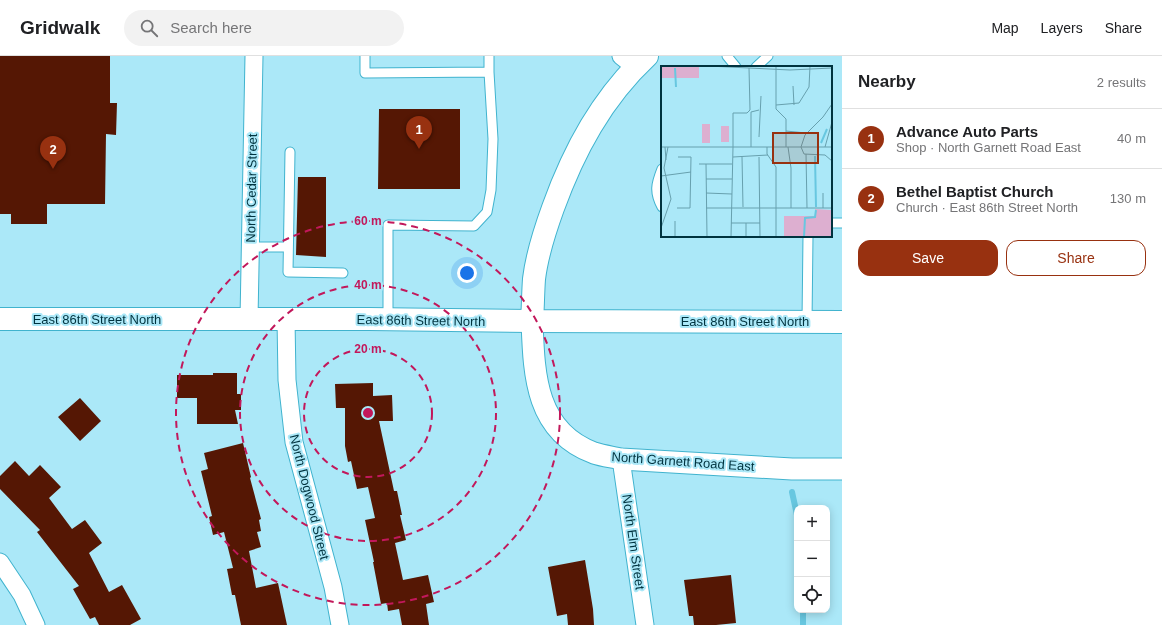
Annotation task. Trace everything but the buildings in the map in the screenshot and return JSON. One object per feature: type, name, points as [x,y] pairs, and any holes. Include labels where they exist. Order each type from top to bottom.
[{"type":"main road","name":"North Garnett Road East","points":[[532,321],[534,278],[540,248],[560,189],[586,133],[634,60]]},
{"type":"main road","name":"East 86th Street North","points":[[0,319],[842,322]]},
{"type":"street","name":"North Cedar Street","points":[[249,319],[254,56]]},
{"type":"street","name":"North Dogwood Street","points":[[286,319],[287,380],[294,442],[331,579],[340,625]]},
{"type":"street","name":"North Garnett Road East","points":[[532,321],[534,373],[540,397],[547,412],[558,428],[574,442],[594,453],[621,459],[792,469],[842,469]]},
{"type":"street","name":"North Elm Street","points":[[621,459],[645,625]]},
{"type":"street","points":[[0,562],[22,595],[36,625]]},
{"type":"lane","points":[[365,56],[365,74],[489,72]]},
{"type":"lane","points":[[388,320],[388,225],[474,226],[486,212],[491,190],[493,139],[489,56]]},
{"type":"lane","points":[[726,56],[735,66]]},
{"type":"lane","points":[[757,66],[768,56]]},
{"type":"lane","points":[[290,152],[288,272],[343,273]]},
{"type":"lane","points":[[661,171],[655,189],[661,205]]},
{"type":"lane","points":[[807,322],[808,237]]},
{"type":"lane","points":[[250,246],[288,246]]},
{"type":"waterway","points":[[792,492],[795,505]]},
{"type":"waterway","points":[[803,613],[803,625]]},
{"type":"place","name":"Advance Auto Parts","points":[[419,149]]},
{"type":"place","name":"Bethel Baptist Church","points":[[53,169]]}]
